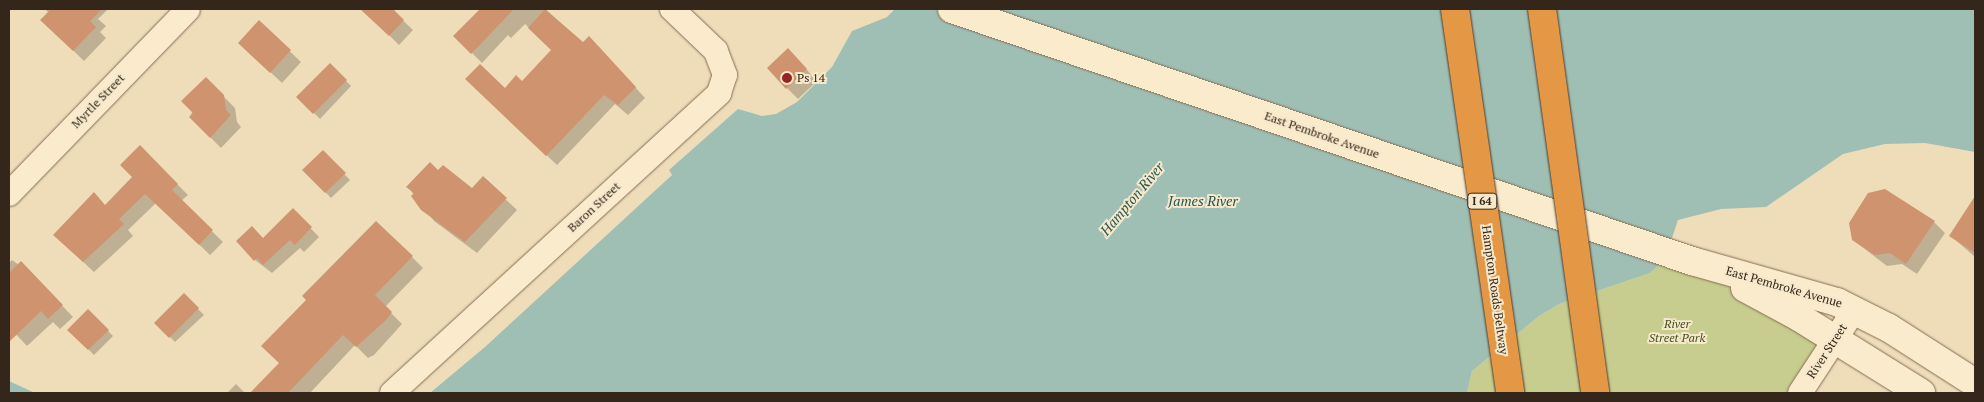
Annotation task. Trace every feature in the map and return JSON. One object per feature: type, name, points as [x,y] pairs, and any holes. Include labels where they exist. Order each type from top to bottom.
[{"type":"highway","name":"Hampton Roads Beltway","points":[[1455,9],[1510,393]]},
{"type":"highway","points":[[1542,9],[1595,393]]},
{"type":"main road","name":"East Pembroke Avenue","points":[[952,9],[1692,261],[1855,309],[1975,383]]},
{"type":"main road","name":"East Pembroke Avenue","points":[[1692,261],[1836,339],[1921,393]]},
{"type":"street","name":"Myrtle Street","points":[[9,194],[188,9]]},
{"type":"street","name":"Baron Street","points":[[392,393],[719,93],[725,75],[719,57],[672,9]]},
{"type":"street","name":"River Street","points":[[1800,393],[1855,309]]},
{"type":"green space","name":"River Street Park","points":[[1665,259],[1726,281],[1838,337],[1801,393],[1467,393],[1472,371],[1539,316],[1559,304],[1650,273]]},
{"type":"water","name":"James River","points":[[895,9],[1975,9],[1975,152],[1925,143],[1885,144],[1843,154],[1766,207],[1721,209],[1678,220],[1665,259],[1650,273],[1559,304],[1539,316],[1472,371],[1467,393],[430,393],[485,347],[672,175],[669,170],[738,109],[762,116],[776,114],[797,102],[832,67],[852,31],[887,17]]},
{"type":"water","points":[[9,381],[35,393],[9,393]]},
{"type":"building","points":[[51,9],[102,9],[90,21],[96,27],[73,51],[40,20]]},
{"type":"building","points":[[360,9],[393,9],[404,20],[389,36]]},
{"type":"building","points":[[480,9],[514,9],[471,54],[453,36]]},
{"type":"building","points":[[545,9],[583,42],[589,36],[636,87],[618,105],[604,95],[546,156],[465,79],[480,64],[505,88],[516,75],[522,81],[551,50],[528,28]]},
{"type":"building","points":[[259,20],[291,50],[270,73],[238,43]]},
{"type":"building","name":"Ps 14","points":[[788,48],[807,69],[786,89],[767,68]]},
{"type":"building","points":[[330,63],[347,80],[313,114],[296,97]]},
{"type":"building","points":[[206,77],[224,95],[226,110],[231,115],[210,138],[189,117],[193,113],[181,101]]},
{"type":"building","points":[[140,145],[178,184],[172,190],[213,230],[199,245],[145,194],[119,219],[124,224],[83,262],[53,235],[94,192],[105,205],[132,177],[120,165]]},
{"type":"building","points":[[323,150],[346,173],[325,193],[302,170]]},
{"type":"building","points":[[430,162],[438,170],[443,165],[472,188],[483,176],[507,198],[465,242],[421,210],[411,196],[414,193],[406,187]]},
{"type":"building","points":[[1885,189],[1935,221],[1906,264],[1890,253],[1875,255],[1852,240],[1849,223],[1868,193]]},
{"type":"building","points":[[1975,196],[1975,253],[1949,236]]},
{"type":"building","points":[[293,208],[312,227],[295,245],[290,240],[263,265],[257,258],[254,261],[236,241],[252,226],[263,238]]},
{"type":"building","points":[[376,221],[413,256],[375,295],[392,312],[386,320],[356,347],[343,335],[288,393],[250,393],[279,363],[261,346],[306,300],[302,296]]},
{"type":"building","points":[[21,261],[63,305],[48,319],[41,311],[9,342],[9,273]]},
{"type":"building","points":[[184,293],[199,308],[169,338],[154,323]]},
{"type":"building","points":[[88,309],[109,330],[88,350],[67,330]]},
{"type":"place","name":"Ps 14","points":[[787,78]]},
{"type":"water label","name":"Hampton River","points":[[1132,199]]}]
